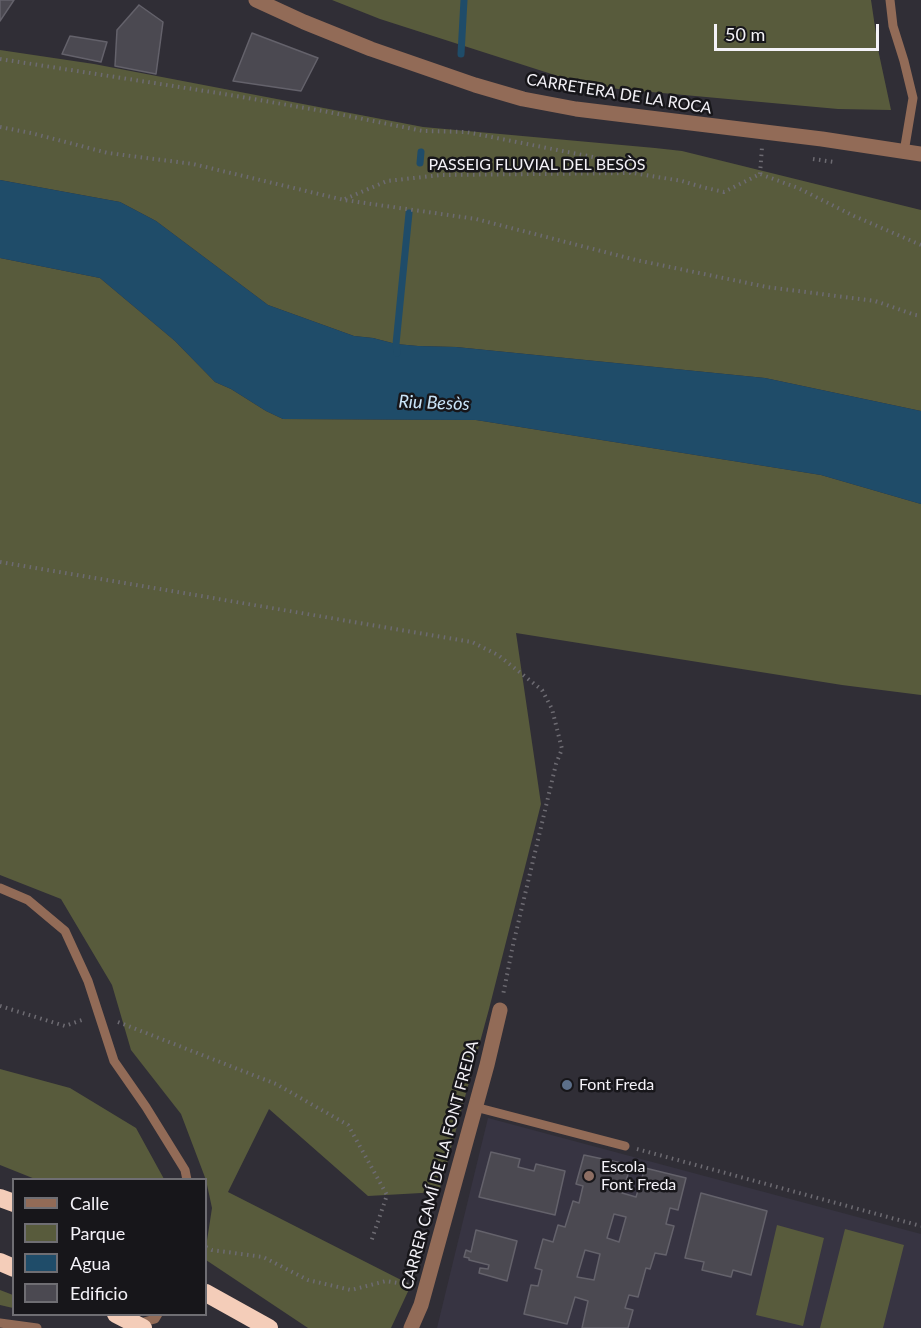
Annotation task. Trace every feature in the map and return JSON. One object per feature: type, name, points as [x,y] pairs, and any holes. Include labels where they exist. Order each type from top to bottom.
[{"type":"highway","points":[[207,1294],[269,1328]]},
{"type":"highway","points":[[120,1316],[143,1328]]},
{"type":"street","name":"CARRETERA DE LA ROCA","points":[[256,0],[371,49],[475,86],[523,99],[576,109],[822,139],[921,154]]},
{"type":"street","name":"CARRER CAMÍ DE LA FONT FREDA","points":[[411,1328],[421,1305],[500,1010]]},
{"type":"lane","points":[[890,0],[893,26],[913,98],[904,152]]},
{"type":"lane","points":[[0,888],[27,900],[65,931],[88,981],[114,1061],[146,1107],[185,1170],[187,1178]]},
{"type":"lane","points":[[475,1107],[625,1146]]},
{"type":"lane","points":[[125,1328],[155,1319],[157,1316]]},
{"type":"lane","points":[[0,1323],[37,1328]]},
{"type":"path","points":[[0,59],[241,97],[423,131],[466,132],[598,158],[633,173]]},
{"type":"path","points":[[0,127],[108,153],[194,164],[344,200],[477,219],[636,260],[766,287],[875,301],[921,316]]},
{"type":"path","points":[[763,133],[760,174],[798,188],[854,216],[921,244]]},
{"type":"path","name":"PASSEIG FLUVIAL DEL BESÒS","points":[[344,200],[387,181],[441,175],[633,173],[682,181],[724,192],[760,174]]},
{"type":"path","points":[[0,562],[472,642],[498,655],[542,690],[552,709],[562,749],[556,764],[513,945],[500,1010]]},
{"type":"path","points":[[0,1006],[65,1026],[99,1015],[276,1084],[348,1125],[387,1195],[371,1242]]},
{"type":"path","points":[[625,1146],[921,1226]]},
{"type":"path","points":[[207,1248],[212,1251],[263,1257],[308,1280],[351,1290],[387,1281],[426,1287]]},
{"type":"shaded area","name":"Escola Font Freda","points":[[488,1118],[921,1234],[921,1328],[437,1328]]},
{"type":"green space","points":[[332,0],[871,0],[891,110],[838,109],[618,89],[564,78],[380,19]]},
{"type":"green space","points":[[0,50],[94,64],[423,127],[682,151],[921,210],[921,411],[765,378],[456,347],[396,344],[354,336],[268,305],[156,221],[120,202],[0,180]]},
{"type":"green space","points":[[0,258],[100,278],[175,341],[215,382],[283,419],[476,420],[821,475],[921,504],[921,695],[842,685],[516,633],[541,804],[489,1009],[439,1192],[368,1196],[269,1109],[228,1192],[411,1285],[391,1328],[308,1328],[207,1261],[207,1240],[212,1208],[207,1178],[181,1114],[131,1050],[112,985],[61,899],[0,875]]},
{"type":"green space","points":[[0,1069],[70,1088],[136,1128],[163,1178],[32,1178],[0,1165]]},
{"type":"green space","points":[[777,1225],[824,1238],[803,1326],[756,1315]]},
{"type":"green space","points":[[845,1229],[904,1245],[883,1328],[820,1328]]},
{"type":"green space","points":[[0,1290],[12,1295],[12,1308],[0,1305]]},
{"type":"water","name":"Riu Besòs","points":[[0,180],[120,202],[156,221],[268,305],[354,336],[396,344],[456,347],[765,378],[921,411],[921,504],[821,475],[476,420],[283,419],[215,382],[175,341],[100,278],[0,258]]},
{"type":"building","points":[[0,0],[14,0],[0,21]]},
{"type":"building","points":[[139,5],[163,22],[156,74],[115,66],[117,30]]},
{"type":"building","points":[[252,33],[318,58],[301,91],[233,81]]},
{"type":"building","points":[[70,36],[107,42],[101,62],[62,54]]},
{"type":"building","points":[[491,1152],[520,1159],[518,1167],[534,1171],[536,1164],[565,1171],[555,1215],[479,1197]]},
{"type":"building","points":[[584,1155],[631,1165],[622,1193],[636,1197],[645,1168],[686,1178],[678,1210],[670,1208],[666,1224],[674,1226],[666,1255],[655,1253],[650,1269],[646,1268],[638,1297],[629,1295],[625,1308],[633,1310],[628,1328],[582,1328],[588,1301],[575,1297],[567,1324],[524,1314],[531,1285],[538,1286],[542,1270],[535,1268],[543,1239],[553,1242],[558,1225],[565,1227],[573,1201],[579,1203],[583,1186],[576,1184]],"holes":[[[614,1214],[626,1217],[619,1242],[607,1238]],[[585,1250],[600,1254],[594,1280],[577,1277]]]},
{"type":"building","points":[[701,1193],[767,1211],[751,1275],[733,1270],[731,1277],[702,1270],[704,1262],[685,1258]]},
{"type":"building","points":[[476,1230],[517,1241],[507,1281],[479,1273],[480,1268],[488,1269],[489,1265],[464,1257],[466,1250],[471,1252]]},
{"type":"waterway","points":[[461,54],[464,0]]},
{"type":"waterway","points":[[420,163],[421,152]]},
{"type":"waterway","points":[[397,353],[409,213]]},
{"type":"place","name":"Font Freda","points":[[567,1085]]},
{"type":"place","name":"Escola Font Freda","points":[[589,1176]]}]
